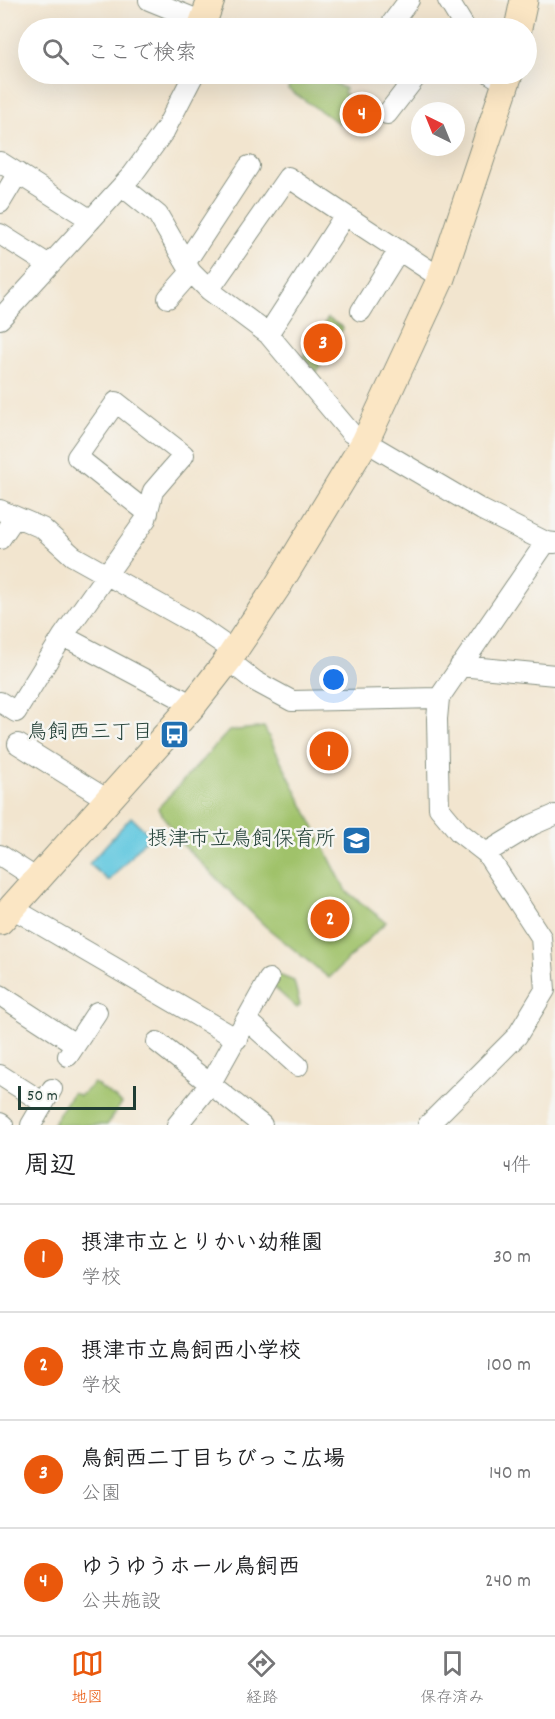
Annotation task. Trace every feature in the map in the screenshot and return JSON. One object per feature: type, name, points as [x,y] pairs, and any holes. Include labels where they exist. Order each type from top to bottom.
[{"type":"street","points":[[149,0],[205,17]]},
{"type":"street","points":[[396,18],[409,0]]},
{"type":"street","points":[[448,0],[456,18]]},
{"type":"street","points":[[520,18],[524,0]]},
{"type":"street","points":[[0,319],[122,186],[165,130],[189,84]]},
{"type":"street","points":[[387,114],[410,84]]},
{"type":"street","points":[[237,1039],[6,914],[192,705],[232,656],[278,587],[365,442],[441,278],[500,84]]},
{"type":"street","points":[[0,162],[91,219]]},
{"type":"street","points":[[168,298],[249,166]]},
{"type":"street","points":[[0,203],[18,173]]},
{"type":"street","points":[[209,290],[288,177],[441,278]]},
{"type":"street","points":[[122,186],[158,215],[188,267],[209,290],[267,334],[351,432],[482,510],[550,542],[439,698],[437,719],[439,808],[459,832],[486,854],[548,931],[550,993],[517,1036],[442,1121]]},
{"type":"street","points":[[267,334],[345,215]]},
{"type":"street","points":[[0,234],[49,265]]},
{"type":"street","points":[[361,311],[399,250]]},
{"type":"street","points":[[0,702],[16,712],[63,636],[146,519],[148,513],[153,491],[184,455],[116,402],[77,457],[148,513]]},
{"type":"street","points":[[0,539],[8,513],[42,528],[73,556],[193,622],[232,656],[255,681],[292,701],[439,698]]},
{"type":"street","points":[[63,636],[192,705]]},
{"type":"street","points":[[460,666],[555,675]]},
{"type":"street","points":[[18,744],[108,800]]},
{"type":"street","points":[[486,854],[532,825],[555,815]]},
{"type":"street","points":[[0,855],[37,879]]},
{"type":"street","points":[[177,1125],[211,1083],[269,980]]},
{"type":"street","points":[[0,995],[72,1050],[97,1012]]},
{"type":"street","points":[[247,1020],[298,1066]]},
{"type":"street","points":[[157,1042],[262,1125]]},
{"type":"street","points":[[0,1075],[48,1096],[31,1125]]},
{"type":"green space","points":[[290,84],[336,84],[345,89],[344,93],[356,101],[340,124],[288,89]]},
{"type":"green space","points":[[328,318],[343,328],[316,373],[302,358]]},
{"type":"green space","points":[[264,727],[346,891],[386,922],[329,978],[265,926],[181,843],[158,808],[229,731]]},
{"type":"green space","points":[[274,973],[294,981],[300,1005],[297,1008],[268,982]]},
{"type":"green space","points":[[94,1083],[122,1103],[107,1125],[52,1125],[73,1092],[80,1096]]},
{"type":"water","points":[[131,817],[150,835],[109,881],[89,864]]},
{"type":"place","name":"ゆうゆうホール鳥飼西","points":[[362,114]]},
{"type":"place","name":"鳥飼西二丁目ちびっこ広場","points":[[323,343]]},
{"type":"place","name":"鳥飼西三丁目","points":[[174,734]]},
{"type":"place","name":"摂津市立とりかい幼稚園","points":[[329,751]]},
{"type":"place","name":"摂津市立鳥飼保育所","points":[[357,841]]},
{"type":"place","name":"摂津市立鳥飼西小学校","points":[[330,919]]}]
